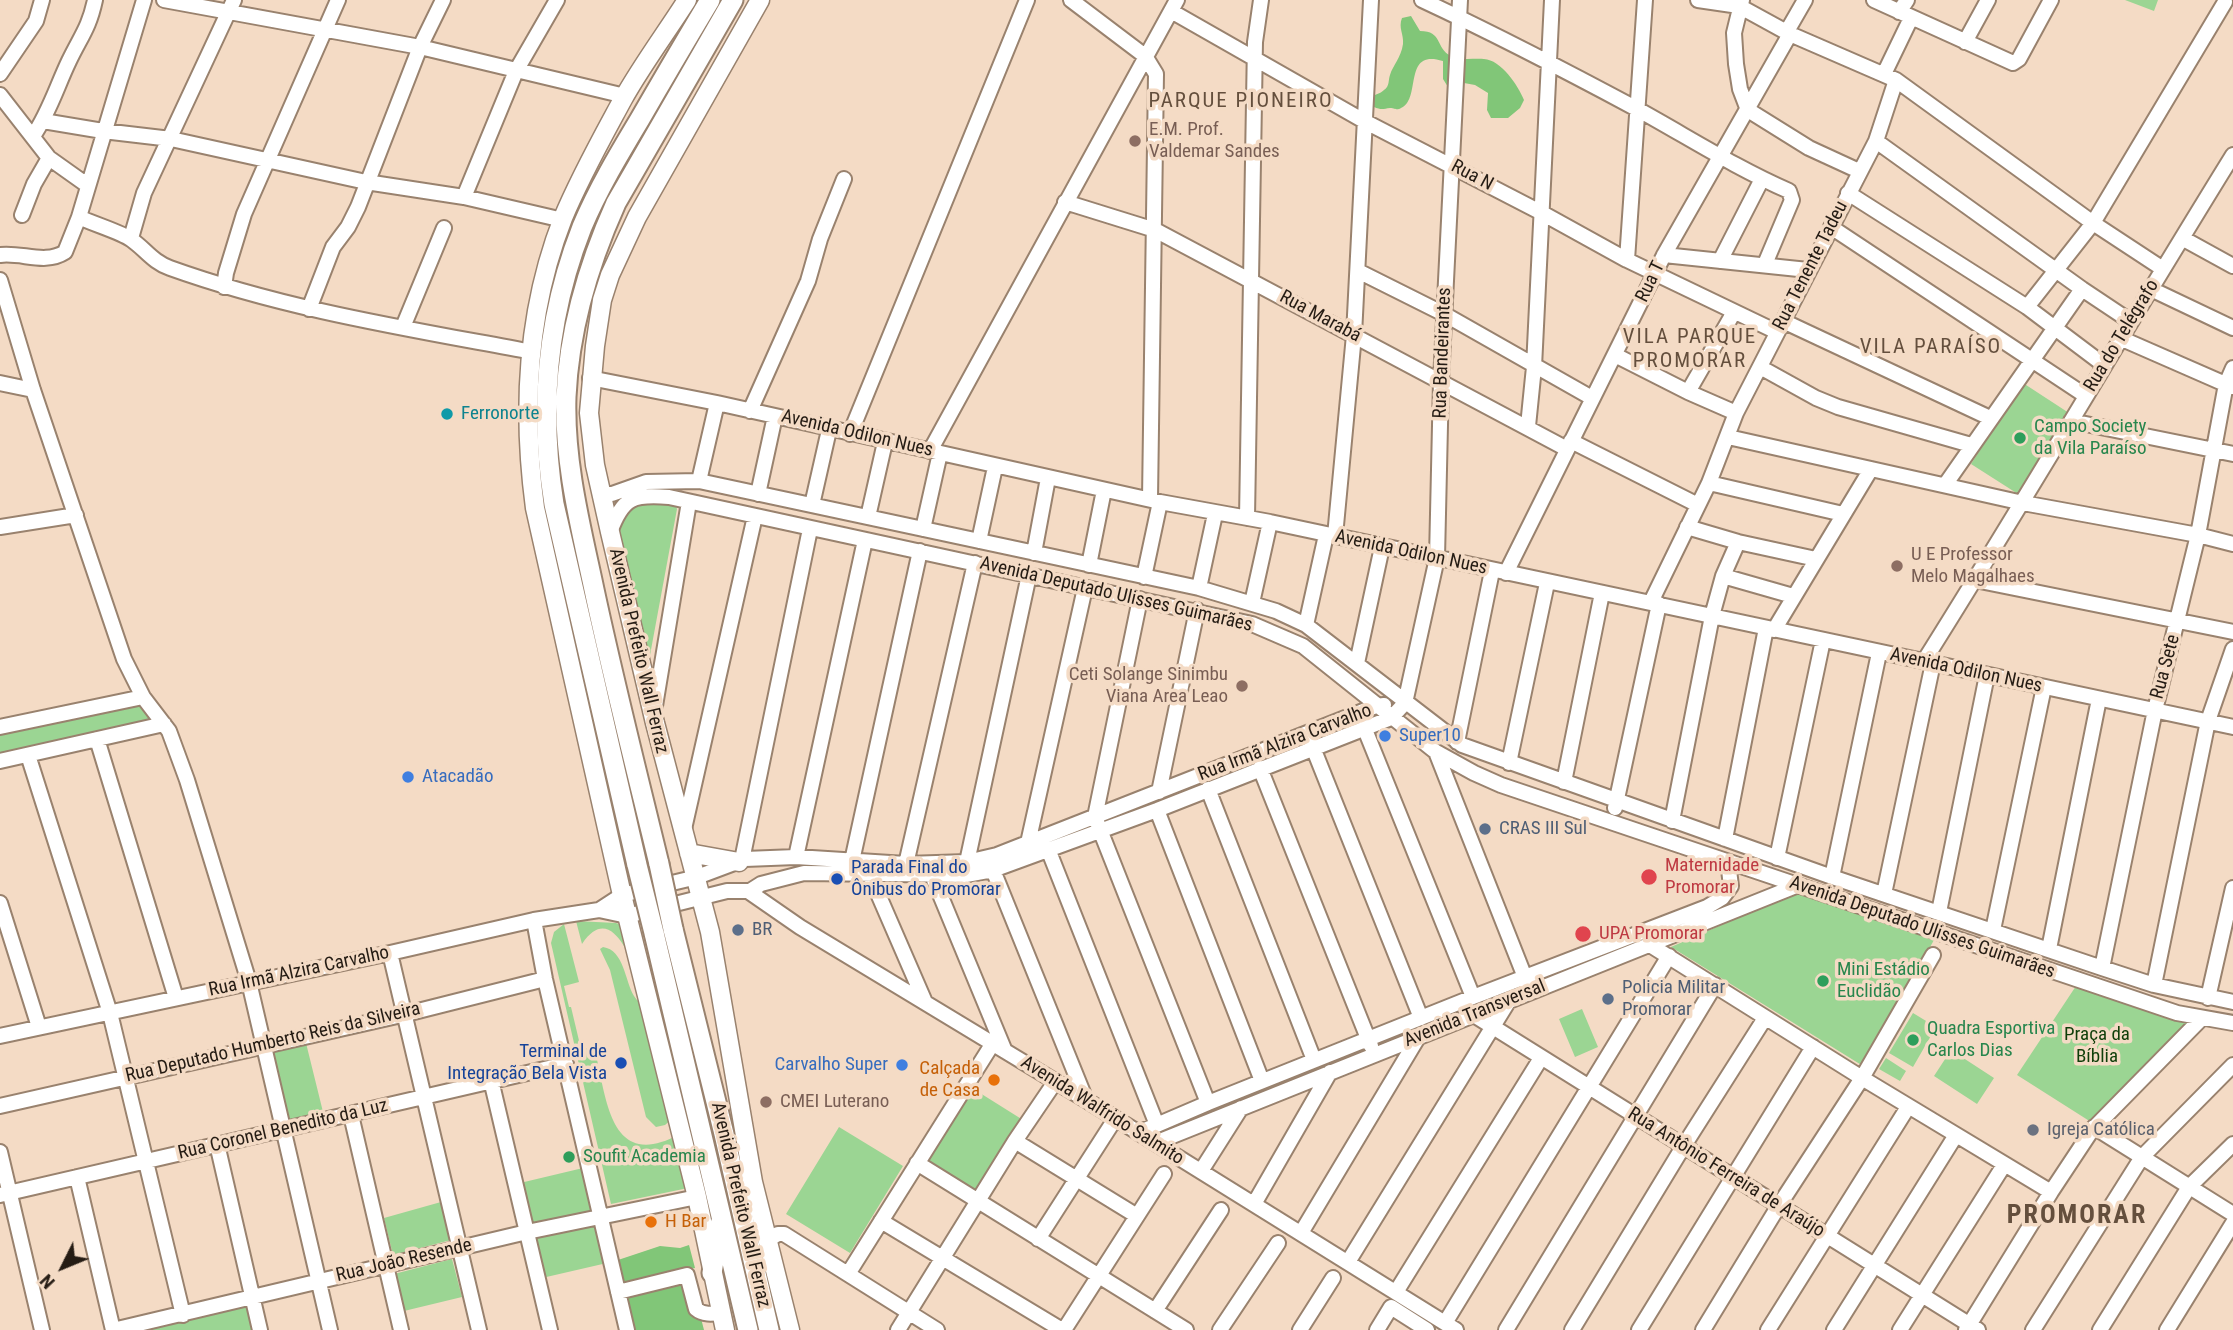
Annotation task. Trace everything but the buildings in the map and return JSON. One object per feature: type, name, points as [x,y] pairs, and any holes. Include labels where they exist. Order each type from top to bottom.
[{"type":"highway","name":"Avenida Prefeito Wall Ferraz","points":[[710,0],[616,160],[582,228],[558,309],[546,393],[548,466],[554,504],[637,865],[663,931],[769,1330]]},
{"type":"highway","name":"Avenida Prefeito Wall Ferraz","points":[[733,0],[616,203],[601,237],[578,314],[566,396],[567,433],[575,500],[606,646],[659,863],[663,931],[721,1216],[748,1330]]},
{"type":"highway","points":[[712,1273],[721,1216]]},
{"type":"main road","points":[[687,0],[625,96],[576,188],[563,220],[550,258],[532,352],[527,407],[534,508],[622,895],[697,1197],[723,1322]]},
{"type":"main road","name":"Avenida Prefeito Wall Ferraz","points":[[760,0],[663,170],[619,254],[602,300],[590,378],[589,413],[600,490],[653,717],[702,898],[719,980],[753,1182],[790,1330]]},
{"type":"main road","points":[[689,853],[742,861]]},
{"type":"street","points":[[0,74],[36,21],[42,0]]},
{"type":"street","points":[[33,136],[43,121],[70,58],[88,28],[95,0]]},
{"type":"street","points":[[0,255],[16,254],[42,259],[61,255],[67,247],[79,217],[144,0]]},
{"type":"street","points":[[164,0],[232,6],[326,30],[420,47],[625,96]]},
{"type":"street","points":[[224,287],[240,226],[338,0]]},
{"type":"street","points":[[309,309],[333,247],[348,226],[420,47],[443,0]]},
{"type":"street","points":[[464,197],[516,71],[556,0]]},
{"type":"street","points":[[850,434],[1027,0]]},
{"type":"street","points":[[1071,0],[1145,56],[1156,74],[1155,501],[1143,577]]},
{"type":"street","points":[[1247,517],[1257,61],[1255,42],[1261,0]]},
{"type":"street","points":[[1306,625],[1331,536],[1354,335],[1371,0]]},
{"type":"street","points":[[1422,0],[1548,63],[1638,110],[1721,158],[1789,191],[1792,195],[1765,264]]},
{"type":"street","name":"Rua Bandeirantes","points":[[1405,703],[1437,558],[1441,382],[1460,0]]},
{"type":"street","points":[[1528,426],[1534,367],[1552,0]]},
{"type":"street","points":[[1627,260],[1645,0]]},
{"type":"street","points":[[1698,0],[1741,3],[1788,34],[1890,77],[2093,223],[2163,269]]},
{"type":"street","name":"Rua T","points":[[1457,742],[1499,572],[1569,445],[1664,255],[1748,110],[1805,0]]},
{"type":"street","points":[[1874,0],[1906,10],[2015,63],[2051,0]]},
{"type":"street","points":[[1965,41],[1988,0]]},
{"type":"street","points":[[2027,307],[2093,223],[2227,2]]},
{"type":"street","points":[[1741,3],[1734,33],[1736,64],[1740,89],[1748,110],[1809,148],[1859,171]]},
{"type":"street","points":[[923,529],[935,452],[1065,202],[1174,5]]},
{"type":"street","name":"Rua N","points":[[1174,5],[1257,61],[1364,121],[1627,260],[1734,312],[1780,327],[1990,418]]},
{"type":"street","points":[[131,239],[145,193],[232,6]]},
{"type":"street","name":"Rua Tenente Tadeu","points":[[1612,822],[1655,603],[1709,483],[1736,413],[1876,141],[1906,10]]},
{"type":"street","points":[[0,94],[49,158],[87,185]]},
{"type":"street","points":[[43,121],[171,139],[366,182],[464,197],[563,220]]},
{"type":"street","points":[[1876,141],[2130,321]]},
{"type":"street","points":[[22,215],[34,184],[49,158]]},
{"type":"street","name":"Rua do Telégrafo","points":[[1884,894],[1928,662],[2130,321],[2231,162]]},
{"type":"street","points":[[750,411],[808,281],[820,239],[844,179]]},
{"type":"street","points":[[1720,261],[1762,179]]},
{"type":"street","points":[[1848,193],[2027,307],[2104,365]]},
{"type":"street","name":"Rua Marabá","points":[[1065,202],[1155,230],[1441,382],[1528,426],[1698,505]]},
{"type":"street","points":[[79,217],[131,239],[158,263],[224,287],[309,309],[532,352]]},
{"type":"street","points":[[1831,227],[2086,396]]},
{"type":"street","points":[[404,327],[444,228]]},
{"type":"street","points":[[2182,238],[2233,266]]},
{"type":"street","points":[[1664,255],[1808,270]]},
{"type":"street","points":[[1357,271],[1444,314],[1592,398]]},
{"type":"street","points":[[0,280],[33,390],[124,659],[143,697],[164,724],[175,744],[183,768],[248,982],[330,1330]]},
{"type":"street","points":[[1945,485],[2082,289]]},
{"type":"street","points":[[2151,289],[2233,328]]},
{"type":"street","points":[[1688,392],[1734,312]]},
{"type":"street","points":[[2120,338],[2230,386]]},
{"type":"street","points":[[1615,355],[1736,413]]},
{"type":"street","points":[[1760,367],[1838,407],[1971,445]]},
{"type":"street","name":"Rua Sete","points":[[2102,968],[2155,710],[2179,620],[2213,449],[2233,368]]},
{"type":"street","name":"Avenida Odilon Nues","points":[[590,378],[717,403],[1215,514],[1247,517],[2233,727]]},
{"type":"street","points":[[0,383],[33,390]]},
{"type":"street","points":[[699,481],[717,403]]},
{"type":"street","points":[[758,494],[775,416]]},
{"type":"street","points":[[2071,421],[2233,454]]},
{"type":"street","points":[[812,505],[829,430]]},
{"type":"street","points":[[1728,437],[2023,503],[2198,535],[2233,544]]},
{"type":"street","points":[[868,517],[884,442]]},
{"type":"street","points":[[979,541],[995,467]]},
{"type":"street","points":[[1725,839],[1770,629],[1871,469]]},
{"type":"street","points":[[1034,553],[1048,478]]},
{"type":"street","points":[[669,497],[669,491],[676,480]]},
{"type":"street","name":"Avenida Deputado Ulisses Guimarães","points":[[600,490],[604,494],[612,494],[646,482],[699,481],[1199,588],[1252,603],[1306,625],[1457,742],[1617,802],[2102,968],[2154,985],[2233,1002]]},
{"type":"street","points":[[1709,483],[1843,514]]},
{"type":"street","points":[[1089,565],[1104,490]]},
{"type":"street","name":"Avenida Deputado Ulisses Guimarães","points":[[610,531],[624,503],[633,497],[669,497],[1252,624],[1303,646],[1436,752],[1501,785],[2167,1010],[2201,1019],[2233,1023]]},
{"type":"street","points":[[653,717],[689,502]]},
{"type":"street","points":[[1199,588],[1215,514]]},
{"type":"street","points":[[0,527],[76,515]]},
{"type":"street","points":[[683,834],[755,516]]},
{"type":"street","points":[[1252,603],[1270,522]]},
{"type":"street","points":[[1688,527],[1738,542],[1816,559]]},
{"type":"street","points":[[742,861],[762,869],[763,876],[750,888],[735,885],[731,874],[742,861],[810,529]]},
{"type":"street","points":[[796,857],[864,540]]},
{"type":"street","points":[[1672,821],[1712,616],[1723,576],[1738,542]]},
{"type":"street","points":[[1357,663],[1382,547]]},
{"type":"street","points":[[852,861],[920,551]]},
{"type":"street","points":[[906,864],[975,563]]},
{"type":"street","points":[[1112,593],[1115,571]]},
{"type":"street","points":[[967,862],[1029,575]]},
{"type":"street","points":[[1723,576],[1793,596]]},
{"type":"street","points":[[1975,580],[2233,632]]},
{"type":"street","points":[[1509,763],[1547,583]]},
{"type":"street","points":[[1028,843],[1085,588]]},
{"type":"street","points":[[1564,782],[1602,593]]},
{"type":"street","points":[[1140,599],[1098,824],[1208,1102]]},
{"type":"street","points":[[1159,792],[1197,610]]},
{"type":"street","points":[[1777,858],[1823,640]]},
{"type":"street","points":[[2154,985],[2208,721],[2233,649]]},
{"type":"street","points":[[1832,877],[1879,653]]},
{"type":"street","points":[[1939,912],[1987,675]]},
{"type":"street","points":[[1993,930],[2044,687]]},
{"type":"street","points":[[0,727],[143,697]]},
{"type":"street","points":[[2049,949],[2099,699]]},
{"type":"street","name":"Rua Irmã Alzira Carvalho","points":[[598,910],[622,895],[697,877],[762,857],[906,864],[967,862],[997,855],[1028,843],[1157,810],[1260,768],[1376,706],[1405,703]]},
{"type":"street","name":"Rua Irmã Alzira Carvalho","points":[[0,1035],[534,920],[598,910],[628,916],[804,873],[966,875],[993,870],[1048,849],[1159,792],[1310,741],[1391,718],[1405,703]]},
{"type":"street","points":[[0,761],[164,724]]},
{"type":"street","points":[[1364,727],[1473,997]]},
{"type":"street","points":[[97,739],[176,998]]},
{"type":"street","points":[[1310,741],[1421,1018]]},
{"type":"street","points":[[1436,752],[1529,985]]},
{"type":"street","points":[[27,755],[110,1013],[183,1315]]},
{"type":"street","points":[[1260,768],[1374,1054]]},
{"type":"street","points":[[1208,789],[1314,1060]]},
{"type":"street","points":[[1157,810],[1262,1081]]},
{"type":"street","points":[[1650,835],[1656,815]]},
{"type":"street","points":[[1048,849],[1157,1125]]},
{"type":"street","name":"Avenida Transversal","points":[[1155,1143],[1509,1001],[1529,985],[1715,903],[1731,886],[1729,870],[1723,861]]},
{"type":"street","points":[[993,870],[1086,1100]]},
{"type":"street","points":[[869,873],[925,1002]]},
{"type":"street","points":[[848,1274],[916,1163],[998,1046],[932,875]]},
{"type":"street","name":"Avenida Transversal","points":[[1138,1133],[1208,1102],[1473,997],[1529,985],[1650,945],[1796,886]]},
{"type":"street","name":"Avenida Walfrido Salmito","points":[[750,888],[800,927],[1451,1326]]},
{"type":"street","points":[[2207,998],[2233,888]]},
{"type":"street","points":[[0,903],[39,1027]]},
{"type":"street","points":[[534,920],[545,979],[627,1330]]},
{"type":"street","points":[[1960,939],[1965,922]]},
{"type":"street","points":[[1650,945],[1908,1107],[2051,1192]]},
{"type":"street","points":[[390,953],[479,1330]]},
{"type":"street","points":[[1703,1330],[1778,1207],[1862,1078],[1933,954]]},
{"type":"street","points":[[1451,1326],[1588,1088],[1669,956]]},
{"type":"street","name":"Rua Deputado Humberto Reis da Silveira","points":[[0,1106],[406,1014],[545,979]]},
{"type":"street","points":[[1506,1330],[1715,985]]},
{"type":"street","points":[[1348,1262],[1509,1001]]},
{"type":"street","name":"Rua Antônio Ferreira de Araújo","points":[[1474,1015],[1971,1328]]},
{"type":"street","points":[[1572,1330],[1765,1018]]},
{"type":"street","points":[[1971,1328],[2051,1192],[2094,1127],[2201,1019]]},
{"type":"street","points":[[1301,1233],[1419,1036]]},
{"type":"street","points":[[1639,1330],[1813,1047]]},
{"type":"street","points":[[1396,1292],[1541,1058]]},
{"type":"street","name":"Rua Coronel Benedito da Luz","points":[[5,1194],[566,1064]]},
{"type":"street","points":[[2033,1330],[2142,1157],[2233,1065]]},
{"type":"street","points":[[1254,1204],[1331,1072]]},
{"type":"street","points":[[491,1080],[550,1330]]},
{"type":"street","points":[[898,1330],[1015,1141],[1055,1082]]},
{"type":"street","points":[[1768,1330],[1908,1107]]},
{"type":"street","points":[[1201,1171],[1241,1108]]},
{"type":"street","points":[[351,1115],[401,1330]]},
{"type":"street","points":[[1038,1239],[1115,1119]]},
{"type":"street","points":[[2094,1127],[2233,1214]]},
{"type":"street","points":[[1834,1330],[1956,1135]]},
{"type":"street","points":[[1015,1141],[1137,1216]]},
{"type":"street","points":[[217,1144],[260,1330]]},
{"type":"street","points":[[2100,1330],[2189,1187],[2233,1144]]},
{"type":"street","points":[[0,1152],[5,1194],[43,1330]]},
{"type":"street","points":[[916,1163],[1186,1330]]},
{"type":"street","points":[[1900,1330],[2004,1165]]},
{"type":"street","points":[[881,1221],[1063,1330],[1164,1174]]},
{"type":"street","points":[[77,1177],[113,1330]]},
{"type":"street","name":"Rua João Resende","points":[[113,1330],[527,1232],[697,1197]]},
{"type":"street","points":[[1155,1311],[1220,1210]]},
{"type":"street","points":[[2167,1330],[2233,1223]]},
{"type":"street","points":[[767,1240],[784,1234],[937,1330]]},
{"type":"street","points":[[1220,1330],[1278,1243]]},
{"type":"street","points":[[618,1292],[687,1275],[696,1309],[723,1322]]},
{"type":"street","points":[[1300,1330],[1333,1278]]},
{"type":"street","points":[[1377,1330],[1391,1307],[1427,1330]]},
{"type":"green space","points":[[2125,0],[2158,0],[2154,11]]},
{"type":"green space","points":[[1411,16],[1420,31],[1436,37],[1451,56],[1490,60],[1503,68],[1518,87],[1524,100],[1520,108],[1508,118],[1491,118],[1487,110],[1488,93],[1475,85],[1453,81],[1448,87],[1443,79],[1443,61],[1430,59],[1417,68],[1407,103],[1398,109],[1374,107],[1370,98],[1387,87],[1391,71],[1402,49],[1402,18]]},
{"type":"green space","name":"Campo Society da Vila Paraíso","points":[[2023,383],[2069,413],[2018,494],[1971,464]]},
{"type":"green space","points":[[674,500],[677,509],[648,666],[617,530],[629,503]]},
{"type":"green space","points":[[137,700],[156,721],[0,756],[0,730]]},
{"type":"green space","points":[[1797,892],[1934,940],[1863,1066],[1671,947]]},
{"type":"green space","points":[[576,921],[616,923],[623,926],[638,975],[616,936],[609,930],[601,929],[592,933],[582,944]]},
{"type":"green space","points":[[564,924],[579,982],[564,986],[569,1007],[581,1049],[594,1047],[615,1124],[625,1137],[638,1144],[656,1143],[680,1134],[693,1187],[611,1204],[551,943],[554,932]]},
{"type":"green space","points":[[600,949],[610,949],[620,960],[634,996],[646,1008],[672,1119],[665,1125],[656,1127],[646,1117],[610,970]]},
{"type":"green space","name":"Praça da Bíblia","points":[[2076,986],[2194,1021],[2091,1122],[2017,1075]]},
{"type":"green space","points":[[1582,1009],[1598,1047],[1575,1057],[1559,1019]]},
{"type":"green space","name":"Quadra Esportiva Carlos Dias","points":[[1913,1013],[1936,1027],[1913,1067],[1889,1053]]},
{"type":"green space","points":[[306,1043],[324,1116],[288,1125],[269,1052]]},
{"type":"green space","points":[[1951,1050],[1994,1078],[1977,1104],[1934,1076]]},
{"type":"green space","points":[[1886,1058],[1906,1071],[1900,1081],[1879,1069]]},
{"type":"green space","points":[[972,1088],[1023,1120],[978,1193],[927,1161]]},
{"type":"green space","points":[[839,1127],[903,1166],[850,1253],[786,1214]]},
{"type":"green space","points":[[583,1168],[593,1211],[530,1225],[520,1183]]},
{"type":"green space","points":[[441,1202],[451,1240],[393,1255],[384,1218]]},
{"type":"green space","points":[[597,1225],[607,1263],[542,1278],[534,1238]]},
{"type":"green space","points":[[689,1245],[695,1268],[624,1284],[618,1260],[660,1246],[680,1248]]},
{"type":"green space","points":[[452,1259],[462,1297],[404,1311],[394,1274]]},
{"type":"green space","points":[[691,1279],[704,1330],[635,1330],[627,1294]]},
{"type":"green space","points":[[251,1300],[258,1330],[115,1330]]},
{"type":"place","name":"E.M. Prof. Valdemar Sandes","points":[[1135,141]]},
{"type":"place","name":"Ferronorte","points":[[447,414]]},
{"type":"place","name":"Campo Society da Vila Paraíso","points":[[2020,438]]},
{"type":"place","name":"U E Professor Melo Magalhaes","points":[[1897,566]]},
{"type":"place","name":"Ceti Solange Sinimbu Viana Area Leao","points":[[1242,686]]},
{"type":"place","name":"Super10","points":[[1385,736]]},
{"type":"place","name":"Atacadão","points":[[408,777]]},
{"type":"place","name":"CRAS III Sul","points":[[1485,829]]},
{"type":"place","name":"Maternidade Promorar","points":[[1649,877]]},
{"type":"place","name":"Parada Final do Ônibus do Promorar","points":[[837,879]]},
{"type":"place","name":"BR","points":[[738,930]]},
{"type":"place","name":"UPA Promorar","points":[[1583,934]]},
{"type":"place","name":"Mini Estádio Euclidão","points":[[1823,981]]},
{"type":"place","name":"Policia Militar Promorar","points":[[1608,999]]},
{"type":"place","name":"Quadra Esportiva Carlos Dias","points":[[1913,1040]]},
{"type":"place","name":"Terminal de Integração Bela Vista","points":[[621,1063]]},
{"type":"place","name":"Carvalho Super","points":[[902,1065]]},
{"type":"place","name":"Calçada de Casa","points":[[994,1080]]},
{"type":"place","name":"CMEI Luterano","points":[[766,1102]]},
{"type":"place","name":"Igreja Católica","points":[[2033,1130]]},
{"type":"place","name":"Soufit Academia","points":[[569,1157]]},
{"type":"place","name":"H Bar","points":[[651,1222]]},
{"type":"district","name":"PARQUE PIONEIRO","points":[[1241,102]]},
{"type":"district","name":"VILA PARAÍSO","points":[[1931,348]]},
{"type":"district","name":"VILA PARQUE PROMORAR","points":[[1690,350]]},
{"type":"district","name":"PROMORAR","points":[[2077,1216]]}]
